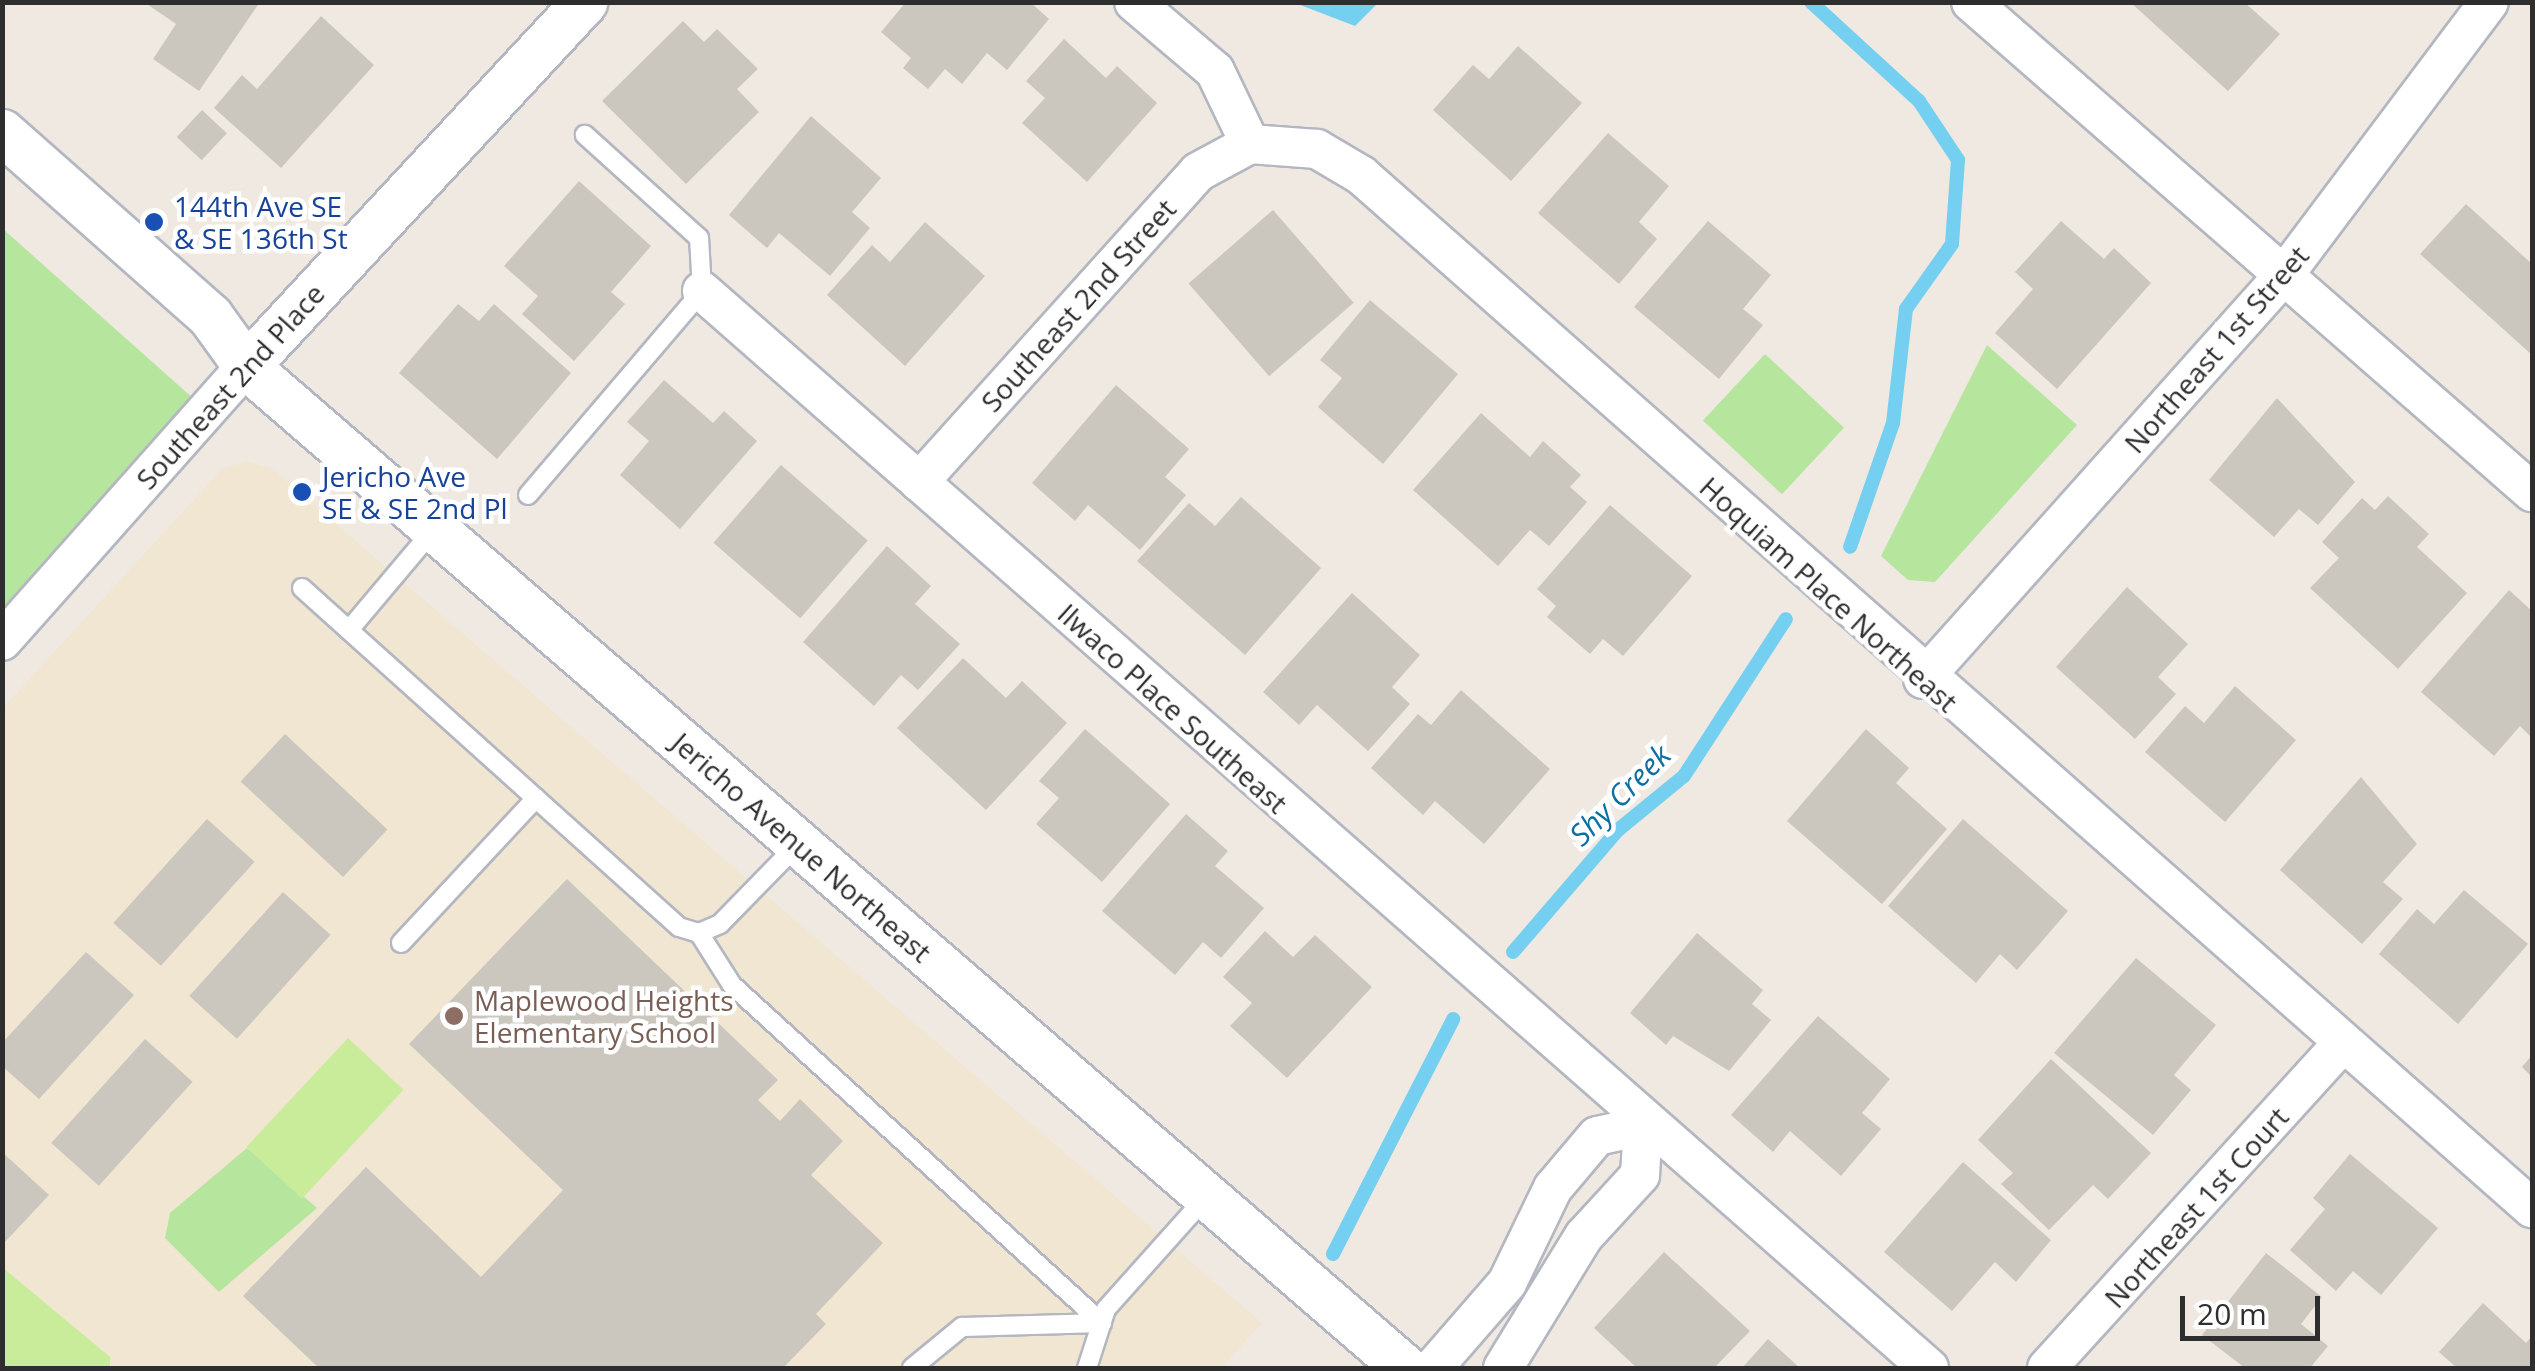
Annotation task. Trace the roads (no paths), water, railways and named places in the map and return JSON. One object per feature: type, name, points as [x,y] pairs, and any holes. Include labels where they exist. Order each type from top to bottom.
[{"type":"street","name":"Southeast 2nd Place","points":[[2,641],[246,366],[584,2]]},
{"type":"street","points":[[1134,2],[1216,71],[1250,144]]},
{"type":"street","points":[[1971,2],[2532,492]]},
{"type":"street","name":"Northeast 1st Street","points":[[1924,679],[2284,276],[2488,2]]},
{"type":"street","name":"Jericho Avenue Northeast","points":[[2,132],[210,316],[246,366],[1405,1368]]},
{"type":"street","name":"Southeast 2nd Street","points":[[919,482],[1198,172],[1250,144]]},
{"type":"street","name":"Hoquiam Place Northeast","points":[[1250,144],[1316,149],[1361,175],[1924,679],[2532,1208]]},
{"type":"street","name":"Ilwaco Place Southeast","points":[[702,291],[1644,1126],[1929,1368]]},
{"type":"street","name":"Northeast 1st Court","points":[[2047,1368],[2342,1043]]},
{"type":"street","points":[[1433,1368],[1507,1283],[1553,1188],[1597,1136],[1644,1126],[1640,1175],[1584,1236],[1504,1368]]},
{"type":"lane","points":[[528,496],[702,291],[699,238],[585,135]]},
{"type":"lane","points":[[350,630],[434,529]]},
{"type":"lane","points":[[302,588],[680,927],[699,933],[732,986],[1102,1323]]},
{"type":"lane","points":[[401,943],[536,798]]},
{"type":"lane","points":[[699,933],[742,905],[798,844]]},
{"type":"lane","points":[[1088,1368],[1102,1323],[1206,1197]]},
{"type":"lane","points":[[912,1368],[962,1327],[1102,1323]]},
{"type":"water","points":[[1378,2],[1355,26],[1295,3]]},
{"type":"waterway","name":"Shy Creek","points":[[1811,2],[1919,101],[1958,160],[1952,244],[1906,309],[1893,423],[1850,547]]},
{"type":"waterway","name":"Shy Creek","points":[[1513,952],[1618,830],[1684,776],[1786,619]]},
{"type":"waterway","name":"Shy Creek","points":[[1333,1254],[1453,1019]]},
{"type":"place","name":"144th Ave SE & SE 136th St","points":[[154,222]]},
{"type":"place","name":"Jericho Ave SE & SE 2nd Pl","points":[[302,492]]},
{"type":"place","name":"Maplewood Heights Elementary School","points":[[454,1016]]}]
